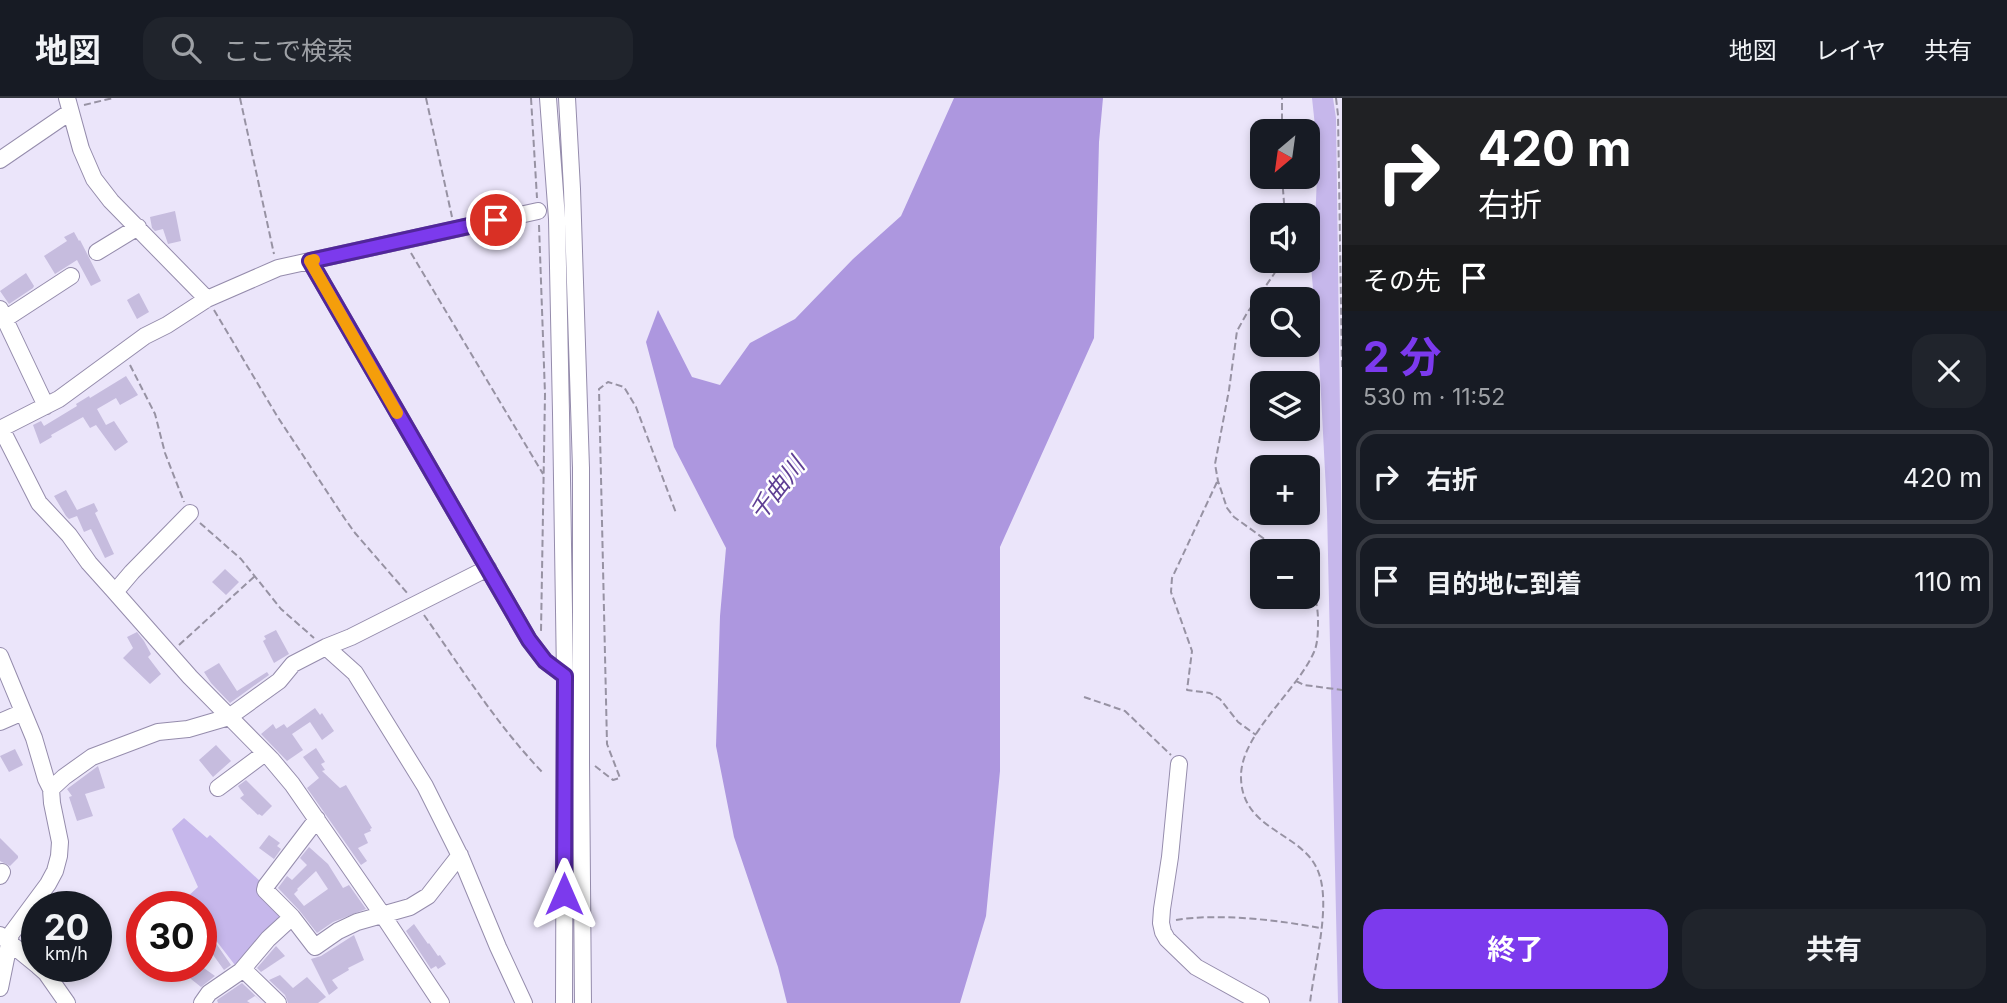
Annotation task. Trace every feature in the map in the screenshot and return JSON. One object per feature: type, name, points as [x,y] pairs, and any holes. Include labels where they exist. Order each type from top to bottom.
[{"type":"street","points":[[548,98],[557,219],[565,676],[564,1003]]},
{"type":"street","points":[[567,98],[573,203],[580,468],[583,1003]]},
{"type":"street","points":[[0,160],[69,105],[81,149],[94,179],[111,201],[207,299]]},
{"type":"street","points":[[441,1003],[292,784],[265,752],[190,677],[39,503],[0,428],[59,399],[121,352],[207,299],[278,268],[538,211]]},
{"type":"street","points":[[97,252],[138,228]]},
{"type":"street","points":[[310,261],[536,649],[545,661],[565,676]]},
{"type":"street","points":[[46,405],[2,314],[71,276]]},
{"type":"street","points":[[115,592],[190,513]]},
{"type":"street","points":[[51,789],[92,757],[158,732],[188,729],[229,717],[279,681],[293,664],[488,568]]},
{"type":"street","points":[[326,647],[355,673],[425,786],[460,855],[524,1003]]},
{"type":"street","points":[[0,656],[34,738],[51,789],[60,842],[55,871],[48,884],[5,939],[0,988]]},
{"type":"street","points":[[0,722],[23,712]]},
{"type":"street","points":[[218,788],[265,752]]},
{"type":"street","points":[[1179,764],[1162,929],[1167,939],[1196,967],[1261,1003]]},
{"type":"street","points":[[317,819],[265,886],[265,890],[292,917],[315,947],[357,922],[410,907],[428,896],[460,855]]},
{"type":"street","points":[[202,1003],[209,993],[243,969],[268,939],[292,917]]},
{"type":"street","points":[[5,939],[21,952]]},
{"type":"street","points":[[243,969],[278,1003]]},
{"type":"street","points":[[52,982],[67,1003]]},
{"type":"path","points":[[69,105],[74,107],[113,98]]},
{"type":"path","points":[[240,98],[278,268]]},
{"type":"path","points":[[426,98],[454,229]]},
{"type":"path","points":[[531,98],[545,394],[541,636],[536,649]]},
{"type":"path","points":[[1282,98],[1282,119]]},
{"type":"path","points":[[1336,98],[1342,366]]},
{"type":"path","points":[[403,240],[543,475]]},
{"type":"path","points":[[1264,539],[1234,517],[1223,500],[1215,464],[1237,331],[1273,273]]},
{"type":"path","points":[[207,299],[277,415],[345,519],[416,603],[497,720],[543,773]]},
{"type":"path","points":[[121,352],[149,401],[171,471],[190,513],[224,543],[281,609],[326,647]]},
{"type":"path","points":[[581,762],[590,762],[614,780],[620,778],[607,744],[598,389],[608,382],[624,387],[636,407],[676,513]]},
{"type":"path","points":[[1218,481],[1172,578],[1171,592],[1192,651],[1186,690],[1210,693],[1220,699],[1238,722],[1256,735]]},
{"type":"path","points":[[170,653],[255,576]]},
{"type":"path","points":[[1310,1003],[1323,897],[1317,868],[1309,856],[1264,823],[1248,805],[1241,774],[1244,757],[1256,735],[1315,650],[1318,609]]},
{"type":"path","points":[[1296,681],[1304,685],[1342,690]]},
{"type":"path","points":[[1084,697],[1125,711],[1179,764]]},
{"type":"path","points":[[1162,929],[1176,920],[1210,917],[1289,922],[1321,928]]},
{"type":"shaded area","points":[[1312,98],[1333,98],[1336,118],[1342,559],[1342,1003],[1338,1003],[1327,510],[1319,357],[1320,287],[1313,287],[1312,273],[1320,273],[1320,203],[1316,203],[1316,189],[1320,189],[1320,119],[1314,119]]},
{"type":"shaded area","points":[[184,818],[207,838],[210,835],[262,883],[284,918],[238,969],[217,942],[217,891],[194,891],[198,887],[172,829]]},
{"type":"water","name":"千曲川","points":[[954,98],[1103,98],[1099,142],[1094,338],[1000,547],[1000,771],[986,916],[960,1003],[787,1003],[778,967],[734,837],[716,746],[720,616],[726,548],[674,447],[646,342],[658,310],[692,377],[720,385],[750,343],[795,319],[853,259],[901,216]]},
{"type":"building","points":[[175,211],[181,241],[168,244],[163,229],[155,231],[152,228],[150,217]]},
{"type":"building","points":[[74,232],[101,281],[91,286],[77,260],[55,274],[44,256],[67,241],[64,237]]},
{"type":"building","points":[[26,273],[33,288],[9,304],[0,291]]},
{"type":"building","points":[[139,293],[149,312],[137,319],[127,300]]},
{"type":"building","points":[[126,376],[138,395],[120,405],[116,398],[97,409],[106,425],[114,421],[128,442],[115,451],[96,425],[90,428],[83,417],[40,444],[33,425],[41,421],[44,426],[89,396],[90,398]]},
{"type":"building","points":[[66,490],[77,510],[94,503],[98,511],[95,513],[114,554],[105,558],[91,529],[84,532],[77,516],[69,519],[66,516],[54,496]]},
{"type":"building","points":[[225,569],[239,582],[226,595],[212,582]]},
{"type":"building","points":[[276,630],[289,654],[274,663],[263,641],[266,639],[264,636]]},
{"type":"building","points":[[137,632],[151,654],[148,657],[161,674],[150,684],[123,658],[133,648],[127,637]]},
{"type":"building","points":[[219,663],[237,691],[267,672],[269,675],[230,703],[204,672]]},
{"type":"building","points":[[315,708],[320,715],[322,713],[334,731],[322,740],[310,722],[292,734],[303,750],[287,761],[261,734],[273,724],[276,729],[284,724],[287,728]]},
{"type":"building","points":[[216,745],[231,761],[213,777],[199,760]]},
{"type":"building","points":[[316,748],[325,762],[321,764],[325,770],[322,771],[340,788],[346,785],[372,828],[364,834],[368,843],[358,848],[367,861],[361,865],[307,788],[319,778],[303,757]]},
{"type":"building","points":[[15,749],[23,765],[9,772],[0,756]]},
{"type":"building","points":[[98,766],[105,788],[85,794],[93,816],[77,821],[69,797],[72,796],[67,789]]},
{"type":"building","points":[[246,780],[272,806],[262,816],[240,798],[244,795],[238,786]]},
{"type":"building","points":[[269,835],[280,843],[277,846],[281,849],[274,859],[259,848]]},
{"type":"building","points":[[0,838],[18,856],[10,866],[0,861]]},
{"type":"building","points":[[309,847],[328,864],[343,888],[349,885],[366,909],[333,922],[317,933],[278,888],[287,876],[292,880],[307,865],[300,858]],"holes":[[[316,871],[328,889],[304,906],[294,894]]]},
{"type":"building","points":[[414,924],[446,964],[438,969],[436,966],[431,969],[406,931]]},
{"type":"building","points":[[354,935],[364,960],[332,980],[338,988],[329,995],[311,959],[321,956]]},
{"type":"building","points":[[217,945],[231,965],[224,970],[217,960]]},
{"type":"building","points":[[276,946],[285,956],[261,972],[257,968]]},
{"type":"building","points":[[280,975],[293,988],[307,977],[326,997],[318,1003],[288,1003],[285,995],[269,980]]},
{"type":"building","points":[[195,982],[207,982],[201,987]]},
{"type":"building","points":[[242,983],[263,1003],[255,996],[247,1001],[250,1003],[218,1003],[217,1000]]},
{"type":"slow traffic","points":[[314,260],[310,261],[397,413]]},
{"type":"route","points":[[496,220],[310,261],[529,640],[545,661],[565,676],[564,894]]}]
